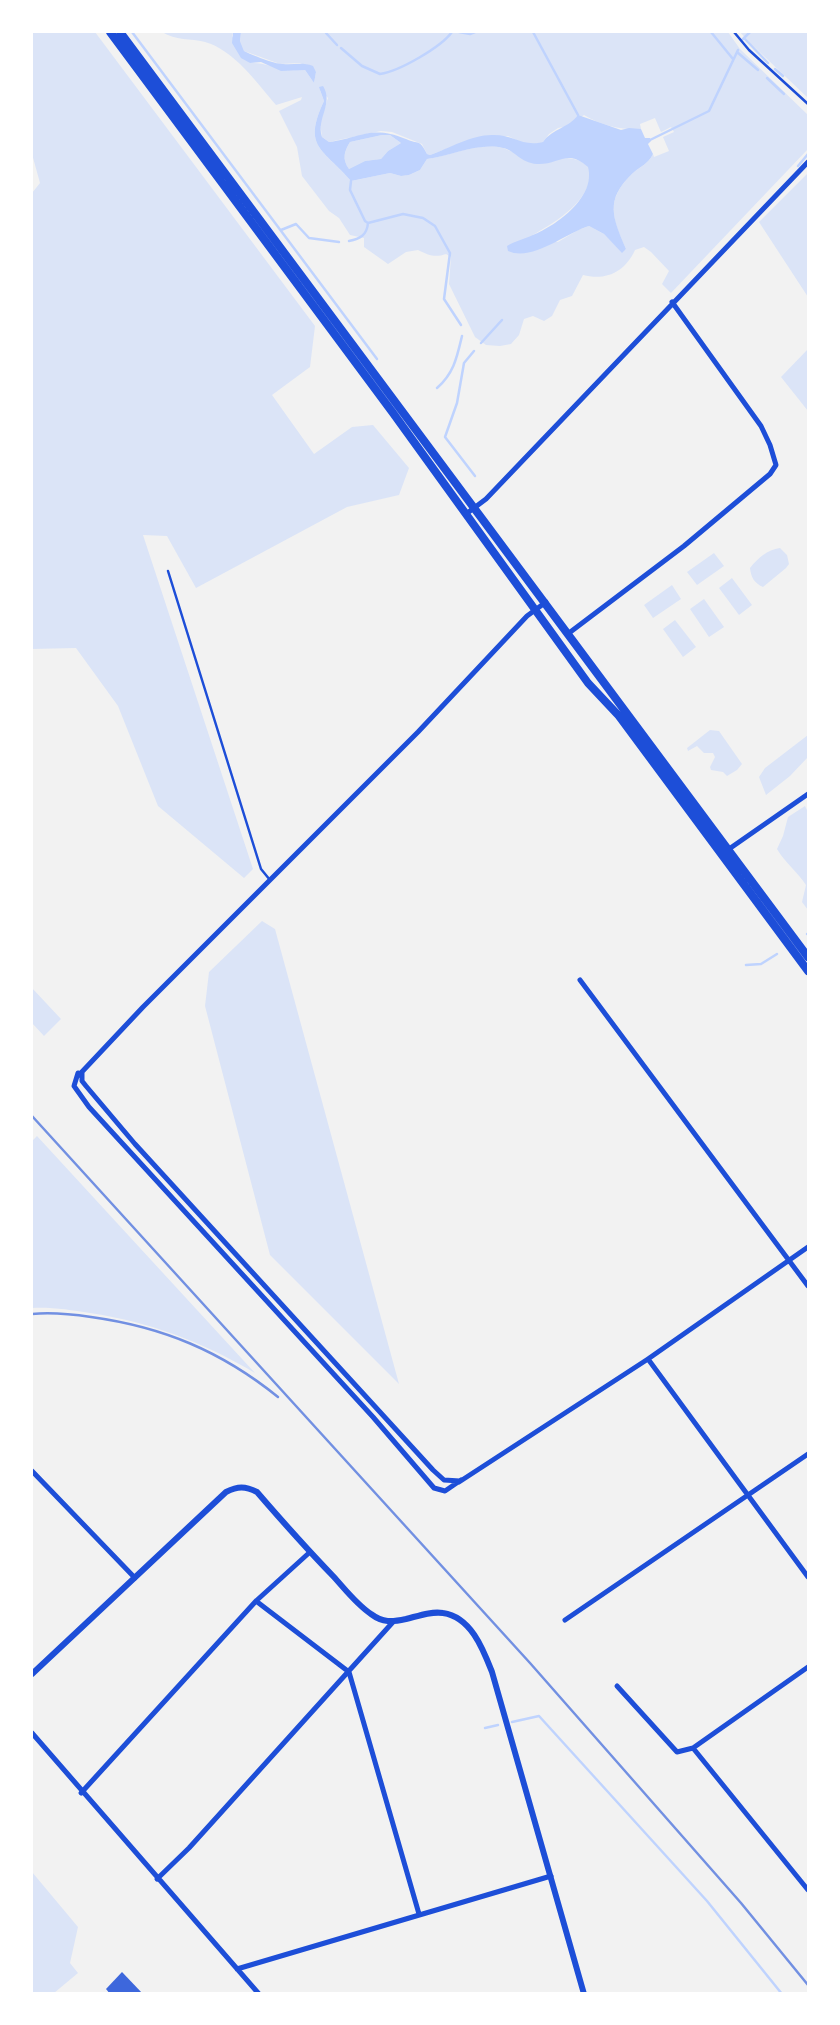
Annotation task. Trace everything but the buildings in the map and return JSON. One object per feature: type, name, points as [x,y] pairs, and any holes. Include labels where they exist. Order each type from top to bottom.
[{"type":"main road","points":[[110,32],[589,683],[619,716],[808,971]]},
{"type":"main road","points":[[120,32],[476,507],[808,957]]},
{"type":"street","points":[[466,514],[476,507],[808,162]]},
{"type":"street","points":[[569,634],[684,546],[770,474],[776,465],[771,445],[761,426],[672,302]]},
{"type":"street","points":[[461,1480],[445,1491],[435,1488],[89,1107],[74,1086],[75,1077],[418,732],[523,621],[546,602]]},
{"type":"street","points":[[729,849],[808,794]]},
{"type":"street","points":[[580,980],[808,1286]]},
{"type":"street","points":[[79,1075],[83,1069]]},
{"type":"street","points":[[83,1069],[82,1077],[86,1086],[135,1144],[433,1470],[444,1480],[461,1480]]},
{"type":"street","points":[[450,1487],[648,1359],[808,1247]]},
{"type":"street","points":[[648,1359],[808,1577]]},
{"type":"street","points":[[565,1620],[808,1454]]},
{"type":"street","points":[[32,1471],[135,1578]]},
{"type":"street","points":[[32,1674],[226,1492],[246,1486],[257,1492],[362,1608],[383,1621],[393,1622],[445,1613],[469,1628],[483,1649],[492,1672],[584,1993]]},
{"type":"street","points":[[81,1793],[256,1601],[310,1552]]},
{"type":"street","points":[[256,1601],[349,1672],[419,1914]]},
{"type":"street","points":[[157,1879],[189,1848],[393,1622]]},
{"type":"street","points":[[617,1686],[677,1752],[693,1748],[808,1667]]},
{"type":"street","points":[[32,1733],[81,1793],[260,1993]]},
{"type":"street","points":[[693,1748],[808,1890]]},
{"type":"street","points":[[237,1969],[551,1876]]},
{"type":"lane","points":[[734,32],[749,50],[808,104]]},
{"type":"lane","points":[[169,571],[261,869],[270,880]]},
{"type":"shaded area","points":[[32,32],[95,32],[315,326],[310,367],[272,395],[314,454],[352,427],[373,425],[409,468],[399,495],[347,507],[196,588],[167,536],[143,535],[253,869],[244,878],[158,806],[118,706],[76,648],[32,649],[32,193],[40,183],[32,154]]},
{"type":"shaded area","points":[[162,32],[233,32],[232,36],[250,63],[286,70],[305,70],[314,83],[316,72],[300,63],[280,64],[244,51],[240,41],[241,32],[728,32],[740,49],[808,115],[808,149],[671,293],[662,284],[669,271],[644,247],[635,250],[626,264],[614,273],[599,277],[583,275],[572,296],[560,300],[552,316],[544,321],[533,316],[524,319],[519,335],[511,344],[486,345],[475,337],[449,284],[451,257],[418,250],[406,252],[388,264],[364,247],[364,238],[350,235],[339,218],[329,211],[302,176],[297,147],[279,111],[302,97],[276,105],[244,68],[226,52],[205,42]],"holes":[[[320,90],[328,98],[320,122],[322,137],[329,142],[381,131],[392,132],[422,144],[430,155],[476,138],[508,136],[532,145],[543,142],[558,128],[568,126],[584,115],[605,125],[633,129],[641,129],[640,124],[655,118],[661,132],[671,127],[674,132],[663,137],[669,151],[654,157],[653,154],[618,191],[614,209],[617,228],[626,249],[622,252],[604,234],[589,226],[558,242],[533,235],[563,216],[580,199],[589,179],[589,167],[581,161],[490,146],[427,159],[420,170],[409,175],[390,173],[351,181],[324,154],[315,138],[315,129],[324,101]]]},
{"type":"shaded area","points":[[740,32],[808,32],[808,98],[746,39]]},
{"type":"shaded area","points":[[390,135],[401,143],[381,159],[365,161],[349,169],[345,155],[350,142]]},
{"type":"shaded area","points":[[808,173],[808,297],[759,222]]},
{"type":"shaded area","points":[[808,349],[808,411],[781,377]]},
{"type":"shaded area","points":[[780,548],[787,555],[789,564],[763,587],[757,584],[750,568],[763,555]]},
{"type":"shaded area","points":[[714,553],[724,566],[697,585],[687,572]]},
{"type":"shaded area","points":[[732,578],[752,605],[739,615],[719,588]]},
{"type":"shaded area","points":[[672,585],[681,599],[653,618],[644,605]]},
{"type":"shaded area","points":[[704,599],[724,627],[709,637],[690,609]]},
{"type":"shaded area","points":[[675,620],[696,647],[683,657],[663,629]]},
{"type":"shaded area","points":[[710,730],[719,731],[742,764],[727,776],[723,772],[711,770],[715,757],[713,753],[704,753],[697,746],[688,751],[687,748]]},
{"type":"shaded area","points":[[808,735],[808,757],[766,795],[759,777],[765,768]]},
{"type":"shaded area","points":[[805,806],[808,812],[808,910],[802,902],[806,885],[777,849],[788,817]]},
{"type":"shaded area","points":[[262,921],[275,929],[399,1384],[270,1255],[205,1006],[209,972]]},
{"type":"shaded area","points":[[32,988],[61,1019],[44,1036],[32,1023]]},
{"type":"shaded area","points":[[37,1136],[255,1373],[196,1343],[155,1328],[90,1313],[32,1308],[32,1141]]},
{"type":"shaded area","points":[[32,1872],[78,1927],[70,1963],[78,1973],[54,1993],[32,1993]]},
{"type":"water","points":[[233,32],[241,32],[240,41],[244,51],[252,55],[279,64],[313,66],[316,72],[314,83],[305,70],[281,71],[261,62],[250,63],[241,58],[232,43]]},
{"type":"water","points":[[323,86],[327,99],[321,124],[322,137],[329,142],[368,133],[384,133],[418,143],[430,155],[486,135],[529,143],[543,142],[578,115],[621,130],[641,129],[645,138],[650,138],[648,144],[653,154],[647,163],[624,183],[615,201],[615,218],[626,249],[622,253],[604,234],[589,226],[538,250],[528,253],[508,251],[507,246],[533,235],[563,217],[580,199],[589,178],[588,167],[574,159],[537,164],[526,161],[507,149],[484,147],[427,159],[420,170],[409,175],[390,173],[351,181],[324,154],[315,138],[315,129],[324,101],[319,87]],"holes":[[[390,135],[401,143],[381,159],[365,161],[349,169],[345,155],[350,142]]]},
{"type":"waterway","points":[[132,32],[377,359]]},
{"type":"waterway","points":[[341,48],[362,66],[380,74],[419,57],[452,32]]},
{"type":"waterway","points":[[459,32],[475,32]]},
{"type":"waterway","points":[[533,32],[578,115]]},
{"type":"waterway","points":[[711,32],[733,59]]},
{"type":"waterway","points":[[743,39],[750,32]]},
{"type":"waterway","points":[[326,33],[337,45]]},
{"type":"waterway","points":[[744,38],[768,63]]},
{"type":"waterway","points":[[650,140],[709,111],[738,50]]},
{"type":"waterway","points":[[737,52],[758,70]]},
{"type":"waterway","points":[[775,69],[783,76]]},
{"type":"waterway","points":[[767,78],[784,94]]},
{"type":"waterway","points":[[798,166],[808,154]]},
{"type":"waterway","points":[[351,181],[350,190],[368,223],[403,214],[423,218],[435,226],[450,253],[444,299],[461,325]]},
{"type":"waterway","points":[[349,241],[362,236],[368,223]]},
{"type":"waterway","points":[[281,230],[296,224],[309,238],[339,242]]},
{"type":"waterway","points":[[481,343],[502,320]]},
{"type":"waterway","points":[[437,388],[451,370],[462,336]]},
{"type":"waterway","points":[[474,351],[464,363],[457,403],[445,437],[475,476]]},
{"type":"waterway","points":[[746,965],[761,964],[777,954]]},
{"type":"waterway","points":[[512,1722],[539,1716],[707,1901],[782,1994]]},
{"type":"waterway","points":[[485,1728],[498,1725]]},
{"type":"railway","points":[[32,1116],[530,1663],[741,1903],[808,1985]]},
{"type":"railway","points":[[32,1314],[61,1314],[117,1321],[167,1335],[235,1366],[278,1397]]}]
